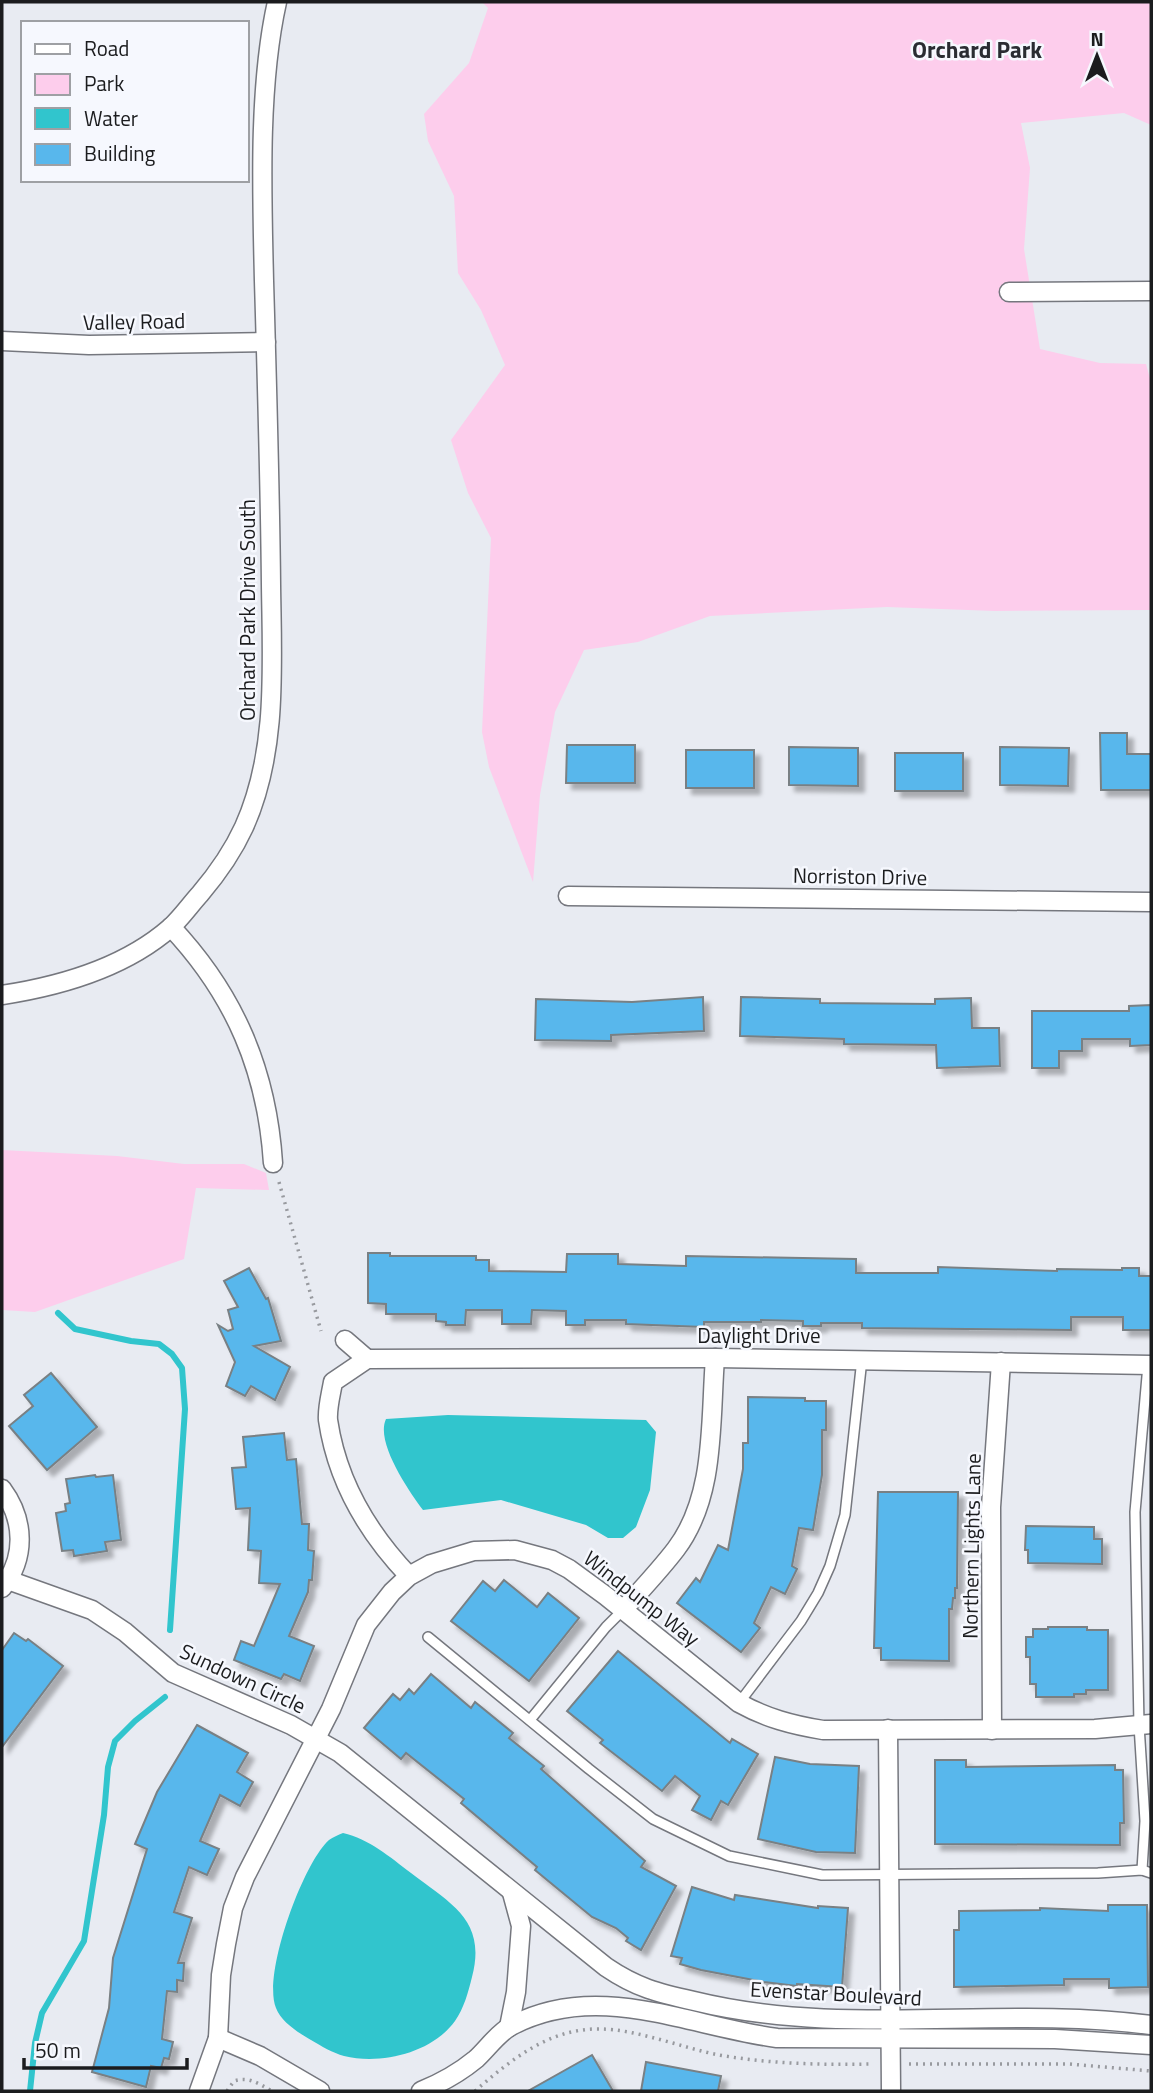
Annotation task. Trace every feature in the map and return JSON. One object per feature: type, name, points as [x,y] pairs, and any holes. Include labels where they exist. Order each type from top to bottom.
[{"type":"street","name":"Orchard Park Drive South","points":[[2,995],[46,987],[93,972],[122,960],[171,927],[209,883],[244,828],[258,790],[269,731],[272,611],[263,227],[269,51],[277,2]]},
{"type":"street","points":[[1009,292],[1151,291]]},
{"type":"street","name":"Valley Road","points":[[2,341],[89,345],[266,342]]},
{"type":"street","name":"Norriston Drive","points":[[568,896],[1151,902]]},
{"type":"street","points":[[171,927],[211,974],[250,1048],[267,1102],[274,1163]]},
{"type":"street","points":[[345,1340],[367,1359],[333,1382],[328,1417],[343,1482],[388,1555],[409,1576]]},
{"type":"street","points":[[623,1610],[676,1548],[700,1501],[707,1458],[715,1358]]},
{"type":"street","name":"Daylight Drive","points":[[367,1359],[862,1359],[1150,1365]]},
{"type":"street","name":"Northern Lights Lane","points":[[992,1730],[991,1507],[1001,1362]]},
{"type":"street","name":"Sundown Circle","points":[[2,1489],[14,1507],[20,1536],[19,1551],[5,1584],[92,1610],[125,1632],[173,1673],[315,1737]]},
{"type":"street","name":"Windpump Way","points":[[199,2091],[218,2038],[221,1975],[233,1908],[245,1877],[331,1709],[366,1625],[392,1592],[409,1576],[431,1564],[453,1556],[486,1550],[515,1550],[552,1560],[569,1569],[623,1610],[739,1703],[758,1713],[798,1726],[823,1730],[992,1730],[1095,1729],[1145,1724]]},
{"type":"street","points":[[888,1729],[891,2091]]},
{"type":"street","name":"Evenstar Boulevard","points":[[315,1737],[356,1763],[606,1967],[649,1991],[758,2015],[798,2018],[1055,2018],[1151,2025]]},
{"type":"street","points":[[509,2027],[516,1992],[521,1926],[520,1914],[511,1891]]},
{"type":"street","name":"Evenstar Boulevard","points":[[421,2091],[460,2071],[509,2027],[555,2010],[599,2004],[630,2007],[733,2032],[777,2038],[1055,2039],[1151,2046]]},
{"type":"street","points":[[218,2038],[260,2056],[320,2091]]},
{"type":"lane","points":[[739,1703],[802,1621],[830,1566],[845,1516],[862,1359]]},
{"type":"lane","points":[[428,1637],[653,1819],[729,1856],[822,1875],[1146,1872],[1145,1724],[1135,1511],[1150,1365]]},
{"type":"lane","points":[[530,1720],[623,1610]]},
{"type":"path","points":[[274,1163],[321,1331]]},
{"type":"path","points":[[227,2091],[234,2081],[245,2079],[272,2091]]},
{"type":"green space","points":[[482,2],[1151,2],[1151,125],[1124,113],[1021,123],[1030,168],[1024,249],[1040,349],[1100,363],[1146,364],[1151,382],[1151,610],[995,611],[887,607],[710,616],[638,642],[584,650],[555,712],[540,795],[533,882],[489,767],[482,732],[491,538],[468,493],[451,440],[505,365],[481,310],[458,273],[454,196],[428,141],[424,114],[469,63],[488,8]]},
{"type":"green space","points":[[2,1150],[117,1156],[184,1164],[244,1164],[266,1173],[269,1190],[196,1188],[184,1259],[35,1312],[2,1310]]},
{"type":"water","points":[[448,1415],[646,1420],[656,1432],[650,1490],[636,1527],[623,1538],[608,1538],[586,1525],[501,1500],[423,1510],[402,1479],[389,1453],[384,1429],[386,1419]]},
{"type":"water","points":[[343,1833],[379,1849],[440,1894],[462,1915],[470,1927],[474,1941],[472,1977],[455,2021],[433,2041],[405,2054],[374,2059],[340,2055],[296,2030],[282,2018],[276,2008],[273,1992],[275,1971],[280,1946],[297,1895],[319,1852],[329,1840]]},
{"type":"building","points":[[1100,733],[1127,733],[1127,754],[1151,754],[1151,790],[1101,790]]},
{"type":"building","points":[[567,745],[635,745],[635,783],[566,783]]},
{"type":"building","points":[[789,747],[858,748],[858,786],[789,785]]},
{"type":"building","points":[[1000,747],[1069,748],[1068,786],[1000,785]]},
{"type":"building","points":[[686,750],[754,750],[754,788],[686,788]]},
{"type":"building","points":[[895,753],[963,753],[963,791],[895,791]]},
{"type":"building","points":[[703,997],[704,1031],[611,1035],[611,1041],[535,1040],[536,999],[632,1002]]},
{"type":"building","points":[[741,997],[820,999],[820,1003],[935,1004],[935,999],[971,998],[972,1028],[999,1028],[1000,1066],[937,1068],[936,1045],[844,1044],[844,1039],[740,1036]]},
{"type":"building","points":[[1151,1005],[1151,1045],[1130,1046],[1130,1039],[1082,1039],[1082,1051],[1059,1051],[1059,1068],[1032,1068],[1032,1011],[1129,1011],[1129,1006]]},
{"type":"building","points":[[368,1253],[390,1253],[390,1256],[476,1256],[476,1260],[489,1260],[489,1271],[566,1272],[567,1254],[618,1254],[618,1264],[686,1266],[686,1256],[856,1259],[856,1273],[938,1273],[938,1267],[1057,1271],[1139,1268],[1139,1276],[1151,1276],[1151,1330],[1123,1330],[1123,1317],[1071,1317],[1071,1330],[862,1328],[862,1323],[803,1326],[803,1321],[761,1320],[704,1322],[704,1327],[626,1324],[626,1320],[585,1320],[585,1325],[566,1325],[566,1311],[532,1310],[531,1324],[502,1324],[502,1310],[466,1310],[465,1325],[446,1325],[446,1322],[436,1321],[436,1314],[386,1314],[386,1304],[368,1303]]},
{"type":"building","points":[[249,1268],[266,1299],[268,1298],[281,1341],[254,1346],[290,1367],[275,1400],[251,1386],[245,1396],[226,1386],[235,1362],[218,1325],[228,1331],[233,1329],[228,1310],[238,1307],[224,1281]]},
{"type":"building","points":[[51,1373],[97,1427],[47,1470],[9,1426],[33,1406],[24,1395]]},
{"type":"building","points":[[748,1397],[826,1401],[826,1430],[822,1430],[822,1475],[813,1530],[799,1528],[792,1566],[797,1569],[785,1594],[771,1587],[754,1623],[760,1628],[741,1652],[677,1603],[696,1578],[700,1582],[718,1545],[728,1550],[743,1469],[743,1443],[748,1443]]},
{"type":"building","points":[[284,1433],[287,1460],[296,1459],[302,1524],[309,1524],[308,1550],[314,1551],[312,1580],[309,1580],[308,1592],[289,1636],[314,1646],[300,1681],[284,1674],[281,1679],[234,1660],[241,1641],[254,1646],[280,1584],[259,1583],[261,1551],[248,1550],[250,1508],[236,1509],[232,1468],[246,1467],[243,1437]]},
{"type":"building","points":[[113,1475],[121,1540],[105,1542],[107,1551],[74,1556],[73,1550],[62,1551],[56,1513],[66,1511],[65,1504],[70,1503],[66,1479]]},
{"type":"building","points":[[878,1492],[958,1492],[957,1588],[952,1609],[949,1609],[949,1661],[881,1660],[881,1648],[874,1648]]},
{"type":"building","points":[[1026,1526],[1094,1527],[1094,1539],[1102,1539],[1102,1564],[1028,1563],[1028,1550],[1025,1550]]},
{"type":"building","points":[[504,1580],[537,1607],[548,1593],[579,1618],[529,1681],[451,1621],[483,1581],[495,1591]]},
{"type":"building","points":[[1048,1627],[1108,1630],[1108,1690],[1086,1690],[1086,1694],[1074,1694],[1074,1697],[1036,1697],[1036,1684],[1030,1684],[1030,1657],[1026,1657],[1026,1637],[1033,1637],[1033,1629]]},
{"type":"building","points":[[14,1633],[26,1641],[28,1639],[63,1666],[2,1747],[2,1650]]},
{"type":"building","points":[[618,1651],[730,1743],[732,1739],[758,1754],[728,1805],[721,1801],[711,1820],[692,1810],[700,1796],[675,1776],[662,1791],[600,1743],[603,1740],[567,1711]]},
{"type":"building","points":[[431,1674],[471,1708],[475,1702],[513,1733],[509,1738],[544,1766],[541,1769],[645,1861],[641,1867],[676,1886],[641,1950],[626,1941],[628,1938],[616,1928],[592,1917],[535,1870],[537,1867],[461,1803],[464,1799],[406,1753],[401,1759],[364,1728],[393,1694],[400,1700],[409,1689],[414,1694]]},
{"type":"building","points":[[197,1725],[248,1753],[237,1772],[253,1782],[240,1806],[220,1795],[200,1841],[219,1849],[207,1875],[189,1867],[174,1912],[192,1918],[178,1963],[184,1963],[183,1981],[177,1980],[177,1992],[167,1991],[162,2039],[173,2042],[169,2059],[164,2058],[161,2068],[151,2066],[146,2087],[92,2072],[109,2008],[113,1958],[147,1849],[135,1844],[157,1792]]},
{"type":"building","points":[[775,1757],[810,1764],[859,1766],[855,1853],[816,1852],[758,1839]]},
{"type":"building","points":[[935,1760],[966,1760],[966,1767],[1115,1765],[1115,1770],[1123,1770],[1124,1823],[1120,1823],[1120,1845],[935,1844]]},
{"type":"building","points":[[692,1887],[734,1900],[735,1895],[818,1908],[848,1908],[842,1987],[764,1982],[680,1964],[682,1958],[671,1956]]},
{"type":"building","points":[[1108,1905],[1147,1905],[1148,1987],[1109,1988],[1109,1979],[1064,1979],[1064,1985],[954,1987],[954,1930],[959,1930],[959,1911],[1040,1908],[1108,1911]]},
{"type":"building","points":[[592,2055],[613,2091],[528,2091]]},
{"type":"building","points":[[646,2062],[721,2076],[718,2091],[641,2091]]},
{"type":"waterway","points":[[58,1313],[75,1329],[159,1344],[172,1354],[182,1368],[185,1409],[170,1630]]},
{"type":"waterway","points":[[30,2091],[35,2043],[42,2013],[84,1941],[104,1815],[108,1767],[115,1741],[165,1697]]},
{"type":"district","name":"Orchard Park","points":[[977,49]]}]
